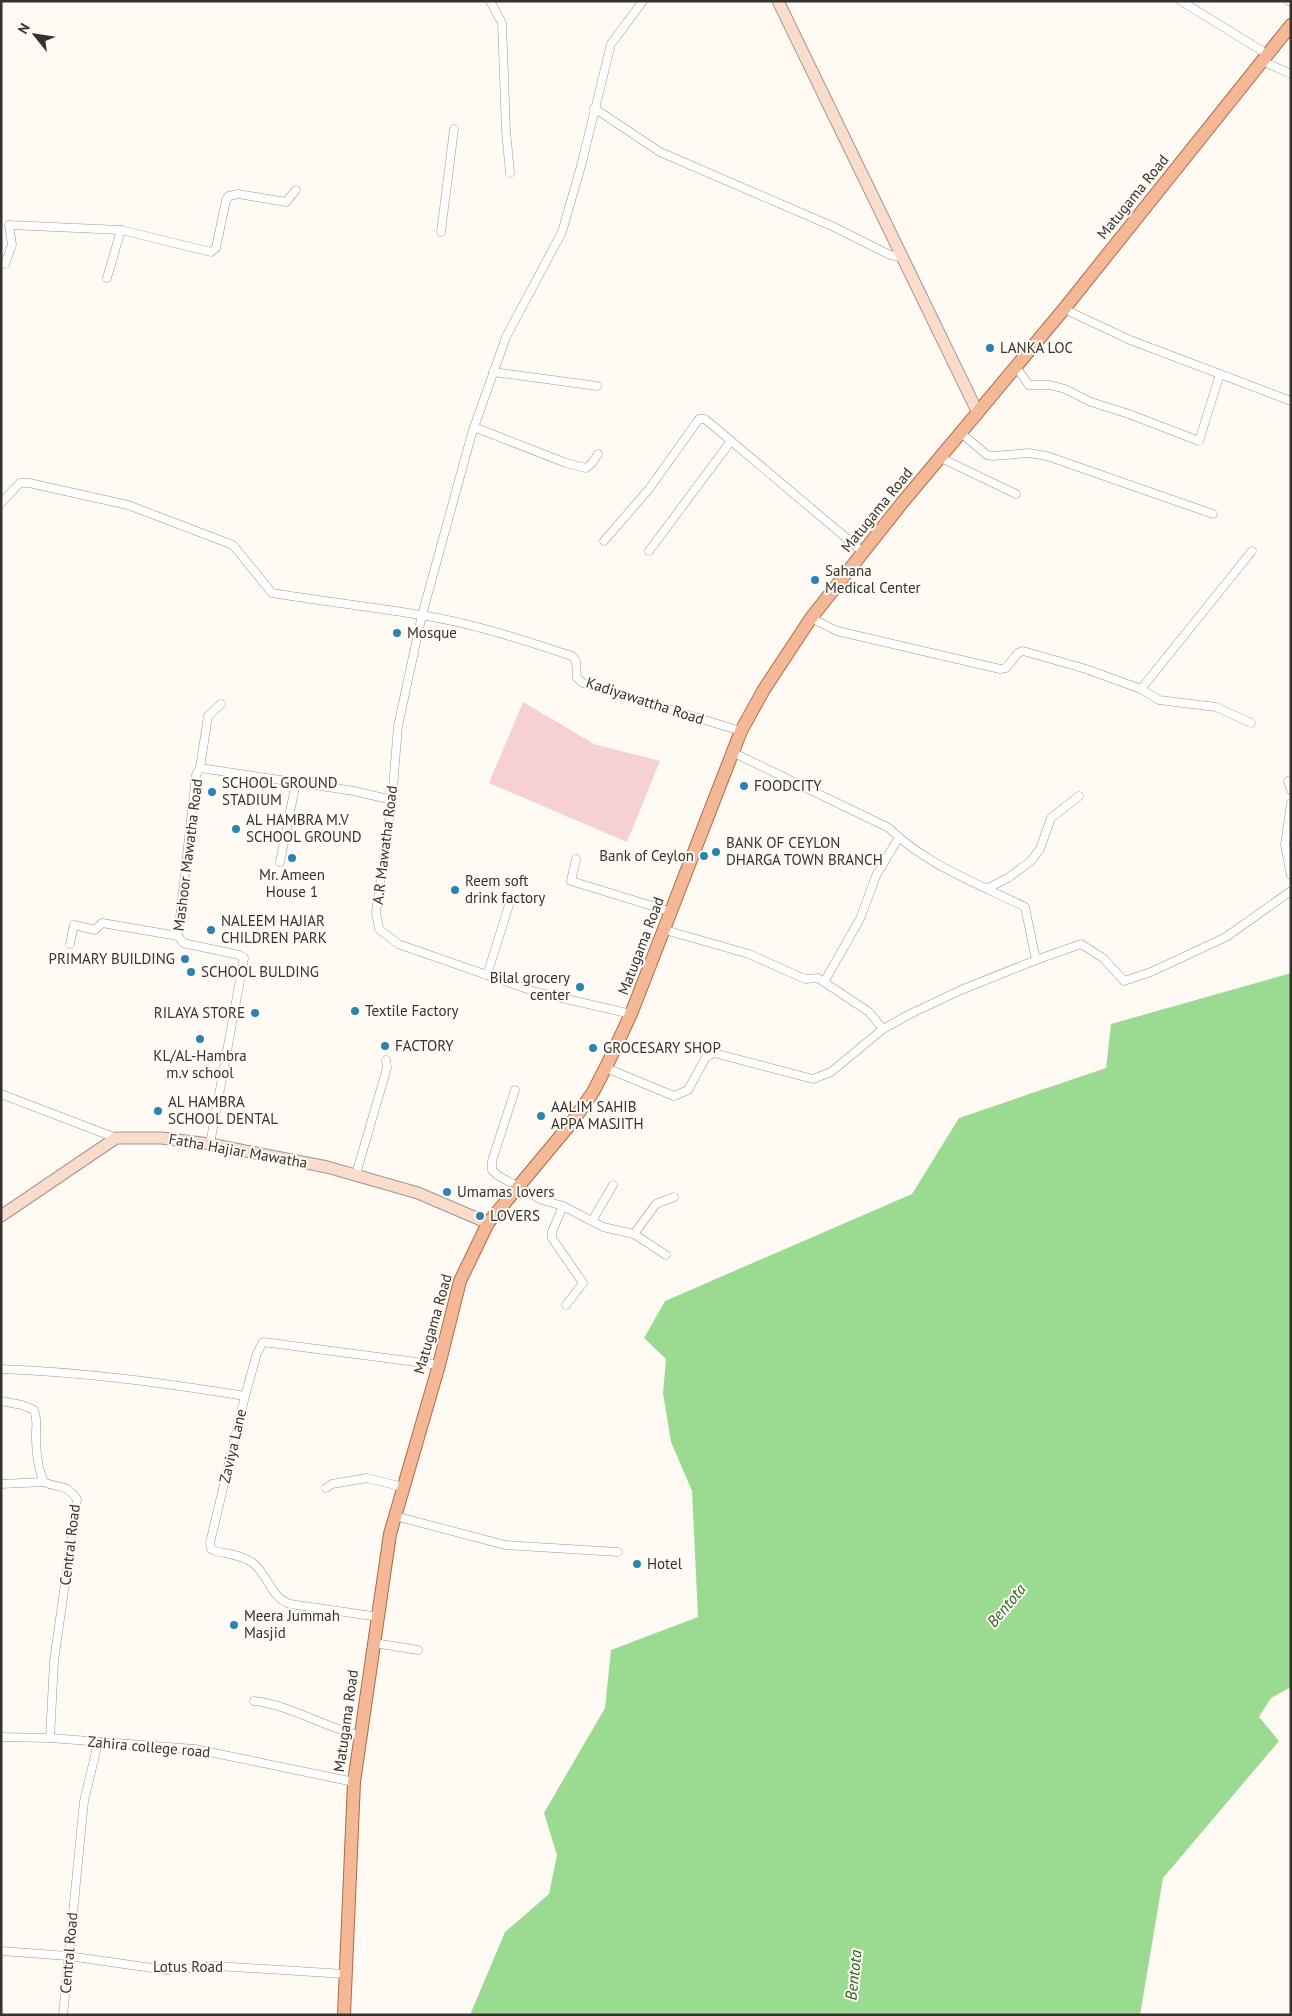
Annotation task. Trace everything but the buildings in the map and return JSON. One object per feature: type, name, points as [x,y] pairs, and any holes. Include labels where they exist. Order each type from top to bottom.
[{"type":"main road","name":"Matugama Road","points":[[344,2015],[344,1974],[354,1782],[390,1534],[439,1366],[460,1281],[488,1223],[572,1122],[593,1092],[606,1068],[631,1014],[665,930],[741,731],[763,691],[811,618],[863,552],[1064,310],[1291,25]]},
{"type":"street","points":[[490,1],[502,22],[506,131],[510,173]]},
{"type":"street","name":"A.R Mawatha Road","points":[[631,1014],[536,992],[398,944],[379,929],[376,912],[392,800],[398,726],[422,615],[474,427],[506,337],[562,232],[581,166],[611,44],[643,1]]},
{"type":"street","points":[[778,1],[978,413]]},
{"type":"street","points":[[1180,1],[1291,74]]},
{"type":"street","points":[[594,108],[660,152],[834,227],[890,255],[902,257]]},
{"type":"street","points":[[441,232],[454,129]]},
{"type":"street","points":[[1,218],[9,225],[120,230],[211,252],[216,248],[226,200],[229,196],[238,194],[286,202],[296,190]]},
{"type":"street","points":[[5,264],[12,245],[9,225]]},
{"type":"street","points":[[107,278],[120,230]]},
{"type":"street","points":[[1064,310],[1130,340],[1291,401]]},
{"type":"street","points":[[1016,367],[1029,385],[1065,389],[1091,402],[1129,414],[1199,441],[1220,374]]},
{"type":"street","points":[[493,372],[597,386]]},
{"type":"street","points":[[604,541],[650,489],[699,419],[705,420],[731,441],[863,552]]},
{"type":"street","points":[[474,427],[566,463],[586,468],[598,454]]},
{"type":"street","points":[[961,433],[987,455],[1029,453],[1047,456],[1213,514]]},
{"type":"street","points":[[649,551],[731,441]]},
{"type":"street","points":[[941,458],[1016,494]]},
{"type":"street","points":[[1,503],[20,484],[29,483],[128,505],[233,545],[272,593],[422,615]]},
{"type":"street","points":[[1141,689],[1252,552]]},
{"type":"street","name":"Kadiyawattha Road","points":[[422,615],[495,633],[572,656],[576,661],[577,678],[583,683],[741,731]]},
{"type":"street","points":[[811,618],[837,631],[1000,669],[1006,668],[1018,653],[1023,651],[1086,668],[1141,689],[1159,700],[1216,707],[1251,723]]},
{"type":"street","points":[[200,768],[208,716],[221,704]]},
{"type":"street","points":[[732,752],[889,828],[927,858],[1025,907],[1036,960]]},
{"type":"street","name":"Mashoor Mawatha Road","points":[[210,1144],[244,958],[239,955],[183,942],[178,936],[196,775],[200,768],[354,791],[392,800]]},
{"type":"street","points":[[1288,781],[1291,790]]},
{"type":"street","points":[[280,862],[296,782]]},
{"type":"street","points":[[988,888],[1008,878],[1031,861],[1040,849],[1051,818],[1079,796]]},
{"type":"street","points":[[1291,803],[1285,845],[1291,875]]},
{"type":"street","points":[[824,982],[860,919],[876,876],[899,837]]},
{"type":"street","points":[[576,858],[571,881],[672,912]]},
{"type":"street","points":[[606,1068],[674,1096],[688,1090],[706,1057],[714,1053],[813,1079],[831,1072],[883,1029],[961,990],[1036,960],[1081,944],[1103,958],[1124,981],[1150,972],[1226,937],[1291,891]]},
{"type":"street","points":[[487,975],[509,905]]},
{"type":"street","points":[[70,944],[74,925],[95,930],[102,923],[178,936]]},
{"type":"street","points":[[665,930],[749,954],[805,979],[818,978],[869,1012],[883,1029]]},
{"type":"street","points":[[356,1174],[387,1068],[386,1060]]},
{"type":"street","points":[[515,1090],[492,1161],[492,1170],[517,1188],[542,1200],[563,1206],[603,1227],[634,1234],[666,1255]]},
{"type":"street","points":[[1,1094],[116,1138]]},
{"type":"street","points":[[1,1216],[116,1138]]},
{"type":"street","name":"Fatha Hajiar Mawatha","points":[[116,1138],[161,1138],[210,1144],[327,1167],[418,1193],[488,1223]]},
{"type":"street","points":[[592,1221],[613,1185]]},
{"type":"street","points":[[634,1234],[656,1204],[674,1197]]},
{"type":"street","points":[[563,1206],[552,1232],[552,1238],[583,1283],[566,1305]]},
{"type":"street","points":[[245,1396],[263,1342],[439,1366]]},
{"type":"street","name":"Zaviya Lane","points":[[1,1369],[88,1374],[156,1381],[245,1396],[210,1543],[211,1549],[246,1558],[252,1563],[281,1602],[378,1617]]},
{"type":"street","points":[[1,1401],[22,1405],[34,1410],[38,1421],[36,1432],[39,1471],[44,1482],[1,1484]]},
{"type":"street","points":[[326,1488],[332,1484],[367,1478],[403,1487]]},
{"type":"street","name":"Central Road","points":[[44,1482],[50,1485],[58,1484],[70,1490],[77,1498],[54,1660],[50,1738]]},
{"type":"street","points":[[395,1516],[505,1546],[618,1552]]},
{"type":"street","points":[[374,1643],[418,1650]]},
{"type":"street","points":[[254,1701],[269,1703],[360,1736]]},
{"type":"street","name":"Zahira college road","points":[[1,1737],[50,1738],[195,1749],[354,1782]]},
{"type":"street","name":"Central Road","points":[[63,2015],[84,1801],[98,1742]]},
{"type":"street","name":"Lotus Road","points":[[1,1951],[68,1956],[166,1970],[216,1966],[344,1974]]},
{"type":"shaded area","points":[[523,702],[594,744],[660,761],[627,842],[489,783]]},
{"type":"water","name":"Bentota","points":[[1291,973],[1291,1687],[1271,1698],[1259,1717],[1279,1741],[1163,1878],[1140,2015],[470,2015],[505,1932],[549,1894],[557,1855],[544,1813],[605,1708],[611,1650],[698,1617],[692,1491],[671,1442],[663,1393],[666,1359],[644,1338],[665,1301],[912,1194],[959,1118],[1106,1068],[1111,1024]]},
{"type":"place","name":"LANKA LOC","points":[[990,348]]},
{"type":"place","name":"Sahana Medical Center","points":[[815,580]]},
{"type":"place","name":"Mosque","points":[[397,633]]},
{"type":"place","name":"FOODCITY","points":[[744,786]]},
{"type":"place","name":"SCHOOL GROUND STADIUM","points":[[212,792]]},
{"type":"place","name":"AL HAMBRA M.V SCHOOL GROUND","points":[[236,829]]},
{"type":"place","name":"BANK OF CEYLON DHARGA TOWN BRANCH","points":[[716,852]]},
{"type":"place","name":"Bank of Ceylon","points":[[704,856]]},
{"type":"place","name":"Mr. Ameen House 1","points":[[292,858]]},
{"type":"place","name":"Reem soft drink factory","points":[[455,890]]},
{"type":"place","name":"NALEEM HAJIAR CHILDREN PARK","points":[[211,930]]},
{"type":"place","name":"PRIMARY BUILDING","points":[[185,959]]},
{"type":"place","name":"SCHOOL BULDING","points":[[191,972]]},
{"type":"place","name":"Bilal grocery center","points":[[580,987]]},
{"type":"place","name":"Textile Factory","points":[[355,1011]]},
{"type":"place","name":"RILAYA STORE","points":[[255,1013]]},
{"type":"place","name":"KL/AL-Hambra m.v school","points":[[200,1039]]},
{"type":"place","name":"FACTORY","points":[[385,1046]]},
{"type":"place","name":"GROCESARY SHOP","points":[[593,1048]]},
{"type":"place","name":"AL HAMBRA SCHOOL DENTAL","points":[[158,1111]]},
{"type":"place","name":"AALIM SAHIB APPA MASJITH","points":[[541,1116]]},
{"type":"place","name":"Umamas lovers","points":[[447,1192]]},
{"type":"place","name":"LOVERS","points":[[480,1216]]},
{"type":"place","name":"Hotel","points":[[637,1564]]},
{"type":"place","name":"Meera Jummah Masjid","points":[[234,1625]]}]
